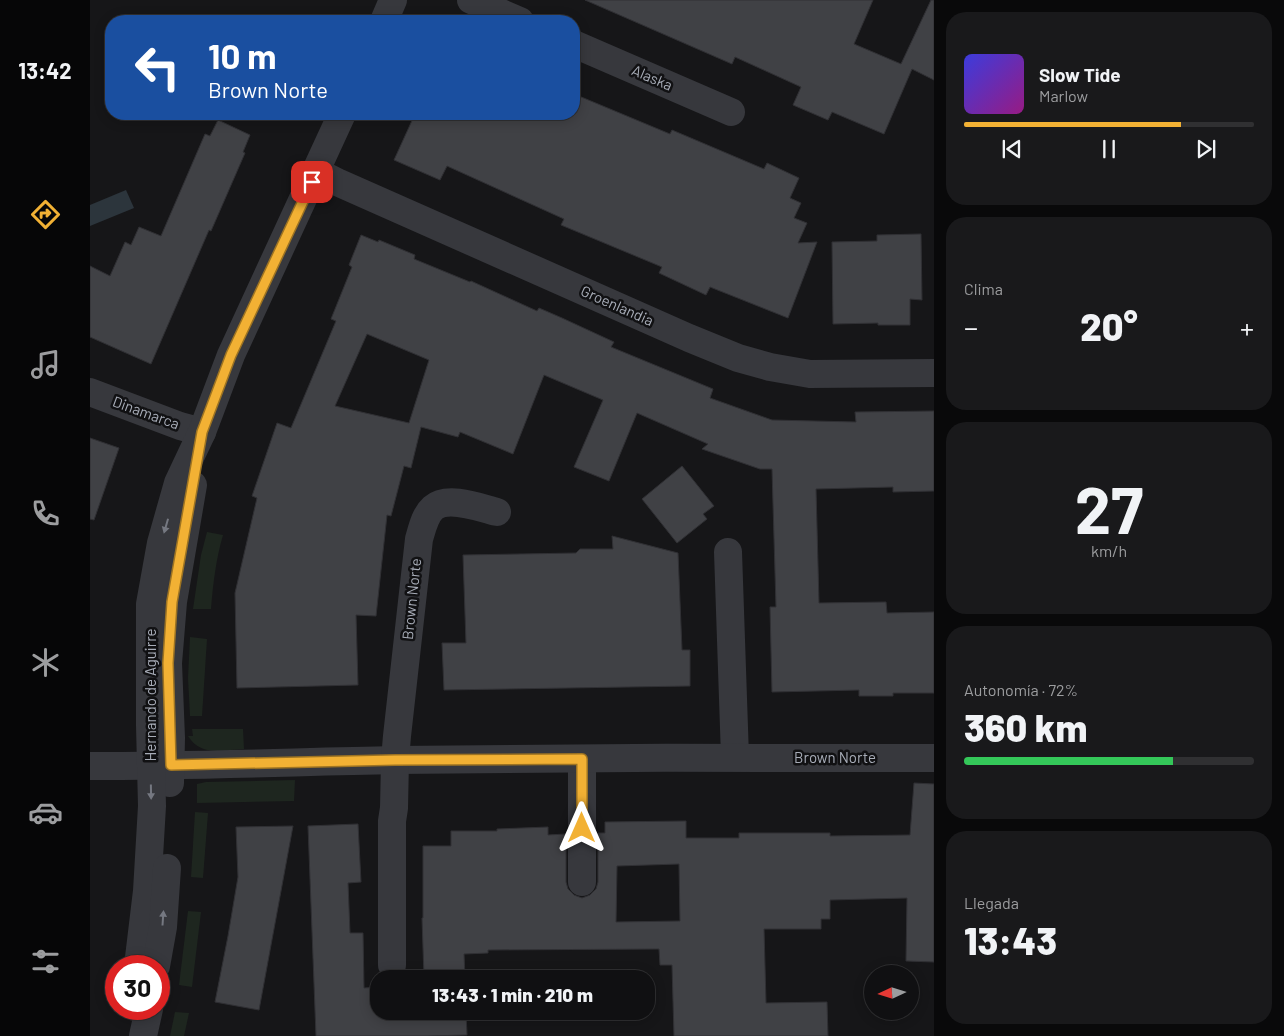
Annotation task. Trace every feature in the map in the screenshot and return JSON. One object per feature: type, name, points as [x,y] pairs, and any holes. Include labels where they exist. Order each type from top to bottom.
[{"type":"street","points":[[387,15],[393,0]]},
{"type":"street","points":[[471,0],[506,15]]},
{"type":"street","name":"Alaska","points":[[580,47],[731,112]]},
{"type":"street","name":"Hernando de Aguirre","points":[[158,955],[163,927],[168,848],[161,766],[172,602],[202,432],[231,355],[339,120]]},
{"type":"street","name":"Groenlandia","points":[[317,172],[625,310],[738,358],[770,367],[810,374],[934,373]]},
{"type":"street","name":"Dinamarca","points":[[90,392],[180,426],[202,432]]},
{"type":"street","name":"Brown Norte","points":[[392,965],[392,821],[395,760],[419,539],[423,524],[433,508],[442,503],[452,502],[497,512]]},
{"type":"street","points":[[728,552],[735,757]]},
{"type":"street","name":"Brown Norte","points":[[90,766],[395,760],[735,757],[934,758]]},
{"type":"street","points":[[582,759],[582,882]]},
{"type":"street","name":"Hernando de Aguirre","points":[[139,955],[147,891],[152,806],[161,766]]},
{"type":"street","points":[[125,1036],[128,1020]]},
{"type":"street","points":[[143,1036],[146,1020]]},
{"type":"shaded area","points":[[126,190],[134,208],[90,226],[90,205]]},
{"type":"shaded area","points":[[207,532],[223,535],[218,553],[211,609],[193,609],[201,555]]},
{"type":"shaded area","points":[[190,637],[207,639],[202,716],[190,716],[188,678]]},
{"type":"shaded area","points":[[192,729],[243,729],[244,749],[206,750],[193,743],[188,736],[193,736]]},
{"type":"shaded area","points":[[295,780],[294,801],[197,803],[197,784],[206,782]]},
{"type":"shaded area","points":[[195,812],[208,813],[203,878],[191,877]]},
{"type":"shaded area","points":[[188,911],[201,912],[192,987],[179,985]]},
{"type":"shaded area","points":[[175,1012],[189,1013],[184,1036],[170,1036]]},
{"type":"building","points":[[585,0],[873,0],[854,44],[901,64],[931,0],[934,0],[934,80],[912,69],[884,134],[832,112],[828,120],[793,105],[801,87],[735,57],[732,64]]},
{"type":"building","points":[[580,96],[670,134],[672,130],[764,169],[767,163],[799,178],[790,198],[801,203],[794,218],[807,223],[798,243],[817,242],[788,318],[710,287],[706,295],[659,273],[662,267],[561,225],[564,219],[447,166],[440,180],[394,160],[412,120],[580,120]]},
{"type":"building","points":[[218,120],[250,135],[243,152],[245,153],[211,231],[209,230],[151,364],[90,337],[90,266],[110,276],[125,242],[131,245],[139,227],[161,236],[205,134],[210,136]]},
{"type":"building","points":[[921,234],[922,300],[910,299],[910,325],[878,325],[878,323],[833,324],[832,242],[877,241],[877,235]]},
{"type":"building","points":[[361,235],[378,242],[379,240],[415,255],[414,259],[471,281],[537,311],[539,308],[562,318],[614,342],[611,347],[713,389],[710,398],[772,420],[856,422],[855,412],[934,411],[934,491],[893,492],[893,487],[816,489],[819,603],[886,602],[887,613],[934,612],[934,693],[893,693],[893,696],[859,696],[859,690],[772,692],[770,607],[776,607],[772,469],[760,469],[702,449],[708,444],[637,413],[609,481],[574,467],[603,400],[544,375],[513,454],[460,432],[458,437],[421,427],[411,468],[404,466],[391,516],[387,515],[376,616],[356,615],[358,685],[237,688],[235,593],[257,498],[252,496],[277,423],[291,428],[336,321],[331,319],[352,267],[349,265]],"holes":[[[367,334],[429,360],[409,423],[335,406]]]},
{"type":"building","points":[[90,438],[119,448],[94,520],[90,519]]},
{"type":"building","points":[[682,466],[714,506],[703,514],[707,519],[677,543],[642,499]]},
{"type":"building","points":[[612,536],[678,553],[682,650],[690,650],[690,686],[444,690],[442,643],[466,643],[463,555],[576,553],[580,549],[613,549]]},
{"type":"building","points":[[914,783],[934,784],[934,962],[906,961],[907,898],[830,900],[830,919],[821,919],[821,929],[764,929],[766,1003],[827,1002],[828,1036],[674,1036],[672,965],[660,965],[659,949],[488,950],[488,953],[464,954],[465,970],[424,970],[423,846],[451,846],[451,831],[497,831],[497,829],[548,827],[548,835],[566,834],[566,882],[568,889],[574,895],[582,898],[590,895],[596,889],[598,882],[598,833],[605,833],[605,822],[686,821],[686,838],[739,838],[739,833],[830,833],[830,836],[910,835]],"holes":[[[679,864],[680,921],[616,922],[617,866]]]},
{"type":"building","points":[[358,824],[361,882],[348,883],[350,933],[363,933],[364,988],[370,988],[370,1020],[466,1020],[467,1035],[316,1036],[308,826]]},
{"type":"building","points":[[293,826],[259,1010],[215,1002],[238,877],[236,827]]},
{"type":"route","points":[[312,182],[231,355],[202,432],[172,602],[168,663],[171,765],[395,760],[582,759],[582,828]]}]
